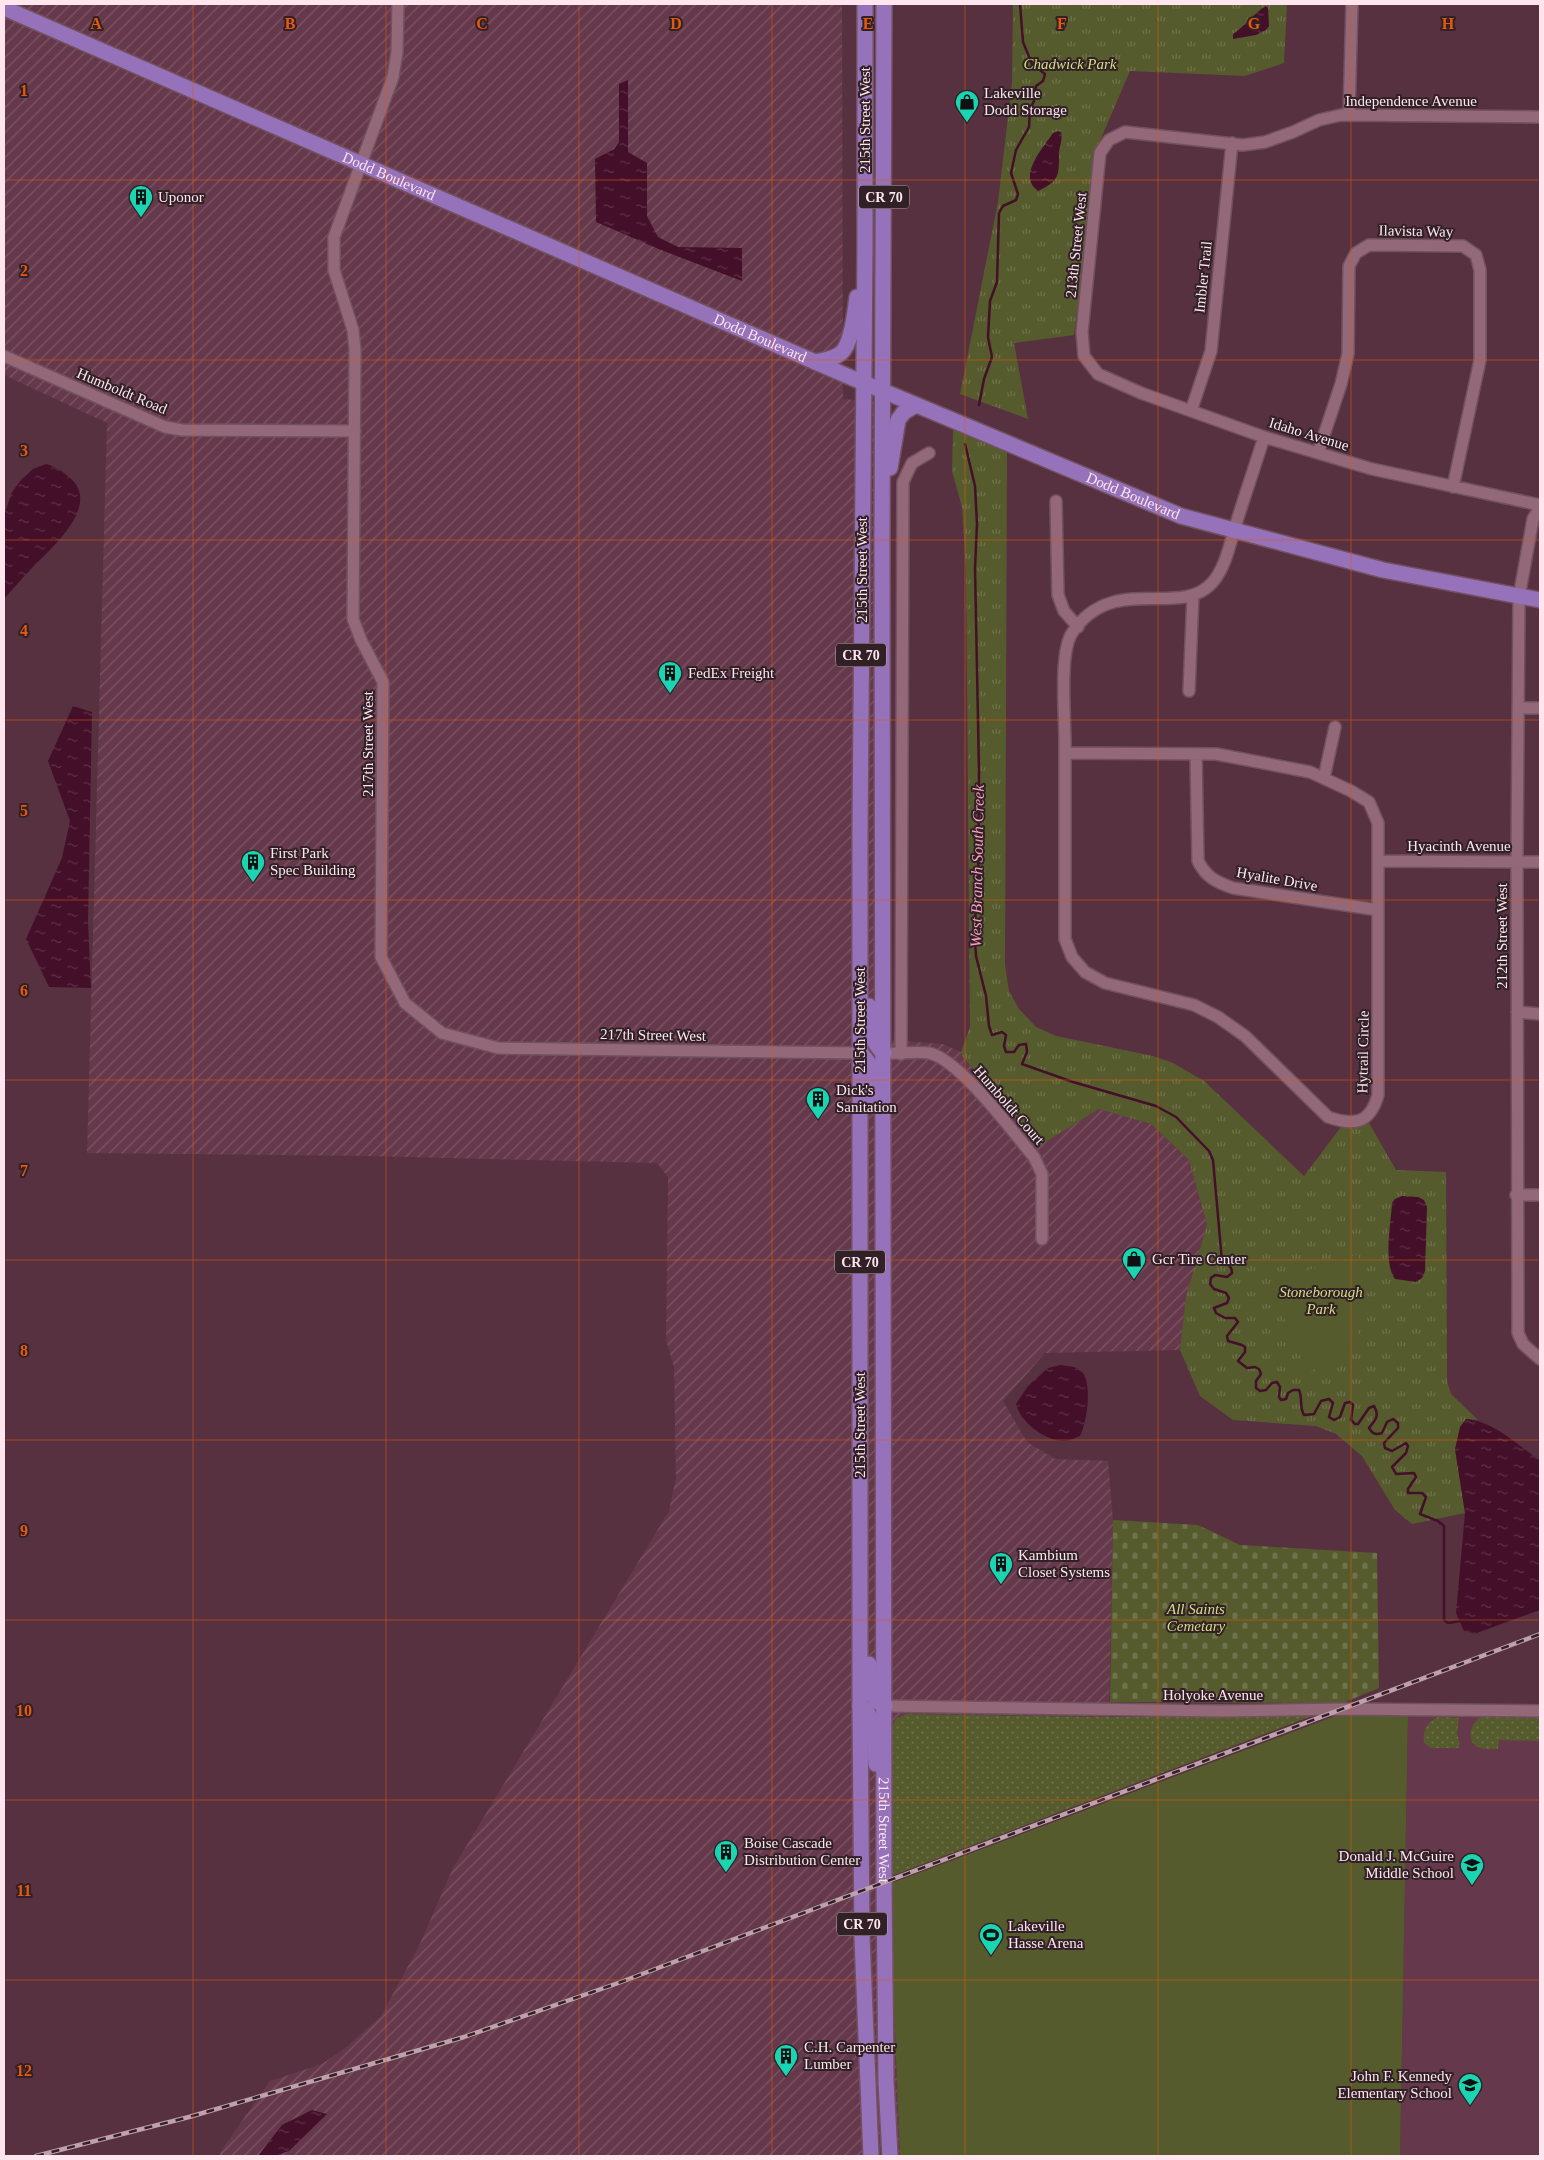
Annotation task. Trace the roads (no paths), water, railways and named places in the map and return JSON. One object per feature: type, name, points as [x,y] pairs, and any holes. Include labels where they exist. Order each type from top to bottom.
[{"type":"main road","name":"215th Street West","points":[[864,4],[865,248],[860,927],[860,1706],[862,1938],[871,2156]]},
{"type":"main road","name":"215th Street West","points":[[884,4],[882,391],[884,1820],[886,2082],[890,2156]]},
{"type":"main road","name":"Dodd Boulevard","points":[[4,8],[361,162],[863,383],[1181,516],[1374,568],[1540,600]]},
{"type":"main road","points":[[815,362],[830,359],[842,353],[849,340],[865,248]]},
{"type":"main road","points":[[882,537],[898,420],[904,412],[916,405]]},
{"type":"main road","points":[[860,927],[867,964],[872,1037],[876,1045],[884,1053]]},
{"type":"main road","points":[[860,1053],[868,1060],[873,1076],[876,1135],[884,1176]]},
{"type":"main road","points":[[860,1574],[867,1607],[868,1660],[872,1695],[877,1702],[885,1706]]},
{"type":"main road","points":[[860,1706],[870,1716],[884,1820]]},
{"type":"street","name":"217th Street West","points":[[398,4],[397,52],[393,77],[334,237],[334,270],[353,330],[356,350],[353,620],[361,640],[383,682],[381,957],[405,1003],[442,1033],[498,1048],[860,1053]]},
{"type":"street","points":[[1350,115],[1352,4]]},
{"type":"street","name":"Independence Avenue","points":[[1109,140],[1125,132],[1232,144],[1265,142],[1319,120],[1350,115],[1540,117]]},
{"type":"street","name":"213th Street West","points":[[1084,356],[1082,332],[1100,153],[1109,140]]},
{"type":"street","name":"Imbler Trail","points":[[1191,411],[1210,351],[1232,144]]},
{"type":"street","name":"Ilavista Way","points":[[1318,453],[1341,384],[1348,354],[1350,266],[1356,253],[1369,245],[1463,246],[1476,255],[1480,270],[1480,360],[1452,486]]},
{"type":"street","name":"Humboldt Road","points":[[4,356],[165,427],[182,430],[355,431]]},
{"type":"street","name":"Idaho Avenue","points":[[1084,356],[1098,374],[1141,394],[1264,437],[1372,469],[1540,506]]},
{"type":"street","points":[[1234,530],[1264,437]]},
{"type":"street","points":[[901,1054],[902,482],[912,463],[928,452]]},
{"type":"street","points":[[1056,501],[1058,595],[1064,611],[1078,627]]},
{"type":"street","name":"212th Street West","points":[[1540,506],[1533,519],[1519,597],[1516,1012],[1518,1333],[1523,1344],[1540,1359]]},
{"type":"street","name":"Hytrail Circle","points":[[1065,753],[1216,754],[1310,772],[1351,791],[1369,802],[1378,823],[1378,1095],[1374,1110],[1360,1120],[1344,1122],[1328,1117],[1245,1036],[1218,1017],[1194,1004],[1105,983],[1084,972],[1072,957],[1065,939],[1065,753],[1065,658],[1072,634],[1100,608],[1113,602],[1128,598],[1182,597],[1192,595],[1212,583],[1220,570],[1234,530]]},
{"type":"street","points":[[1189,691],[1192,595]]},
{"type":"street","points":[[1518,708],[1540,708]]},
{"type":"street","points":[[1324,778],[1334,727]]},
{"type":"street","name":"Hyalite Drive","points":[[1196,754],[1198,861],[1204,872],[1216,882],[1233,888],[1378,910]]},
{"type":"street","name":"Hyacinth Avenue","points":[[1378,861],[1540,862]]},
{"type":"street","points":[[1516,1012],[1540,1014]]},
{"type":"street","name":"Humboldt Court","points":[[884,1053],[929,1053],[945,1059],[960,1071],[1034,1157],[1042,1174],[1042,1239]]},
{"type":"street","points":[[1516,1195],[1540,1195]]},
{"type":"street","name":"Holyoke Avenue","points":[[885,1706],[1210,1710],[1540,1711]]},
{"type":"water","points":[[1266,6],[1268,8],[1269,26],[1266,30],[1256,35],[1233,39],[1233,34]]},
{"type":"water","points":[[628,80],[628,152],[647,163],[647,216],[658,237],[678,247],[742,248],[742,281],[661,250],[596,222],[595,159],[614,149],[619,142],[619,84]]},
{"type":"water","points":[[1061,132],[1062,138],[1058,173],[1054,181],[1038,191],[1032,185],[1030,178],[1031,170],[1043,146],[1053,133]]},
{"type":"water","points":[[46,464],[64,473],[78,488],[80,500],[77,513],[61,538],[4,599],[4,515],[12,492],[21,480],[33,469]]},
{"type":"water","points":[[73,706],[92,712],[88,922],[91,988],[49,987],[26,939],[62,858],[70,821],[48,761]]},
{"type":"water","points":[[1402,1196],[1418,1197],[1424,1200],[1427,1207],[1425,1271],[1422,1278],[1416,1282],[1395,1279],[1389,1263],[1392,1203],[1395,1199]]},
{"type":"water","points":[[1060,1365],[1079,1369],[1084,1374],[1088,1391],[1087,1411],[1083,1430],[1080,1436],[1064,1441],[1049,1438],[1034,1429],[1018,1411],[1016,1404],[1028,1386],[1048,1368]]},
{"type":"water","points":[[1466,1419],[1487,1424],[1540,1460],[1540,1610],[1474,1634],[1464,1631],[1456,1613],[1465,1513],[1455,1449],[1460,1427]]},
{"type":"water","points":[[312,2110],[327,2114],[289,2151],[275,2156],[258,2156],[282,2125]]},
{"type":"waterway","name":"West Branch South Creek","points":[[979,405],[984,379],[992,357],[988,337],[990,301],[997,282],[999,213],[1003,206],[1016,200],[1018,194],[1011,173],[1016,150],[1029,127],[1030,109],[1034,101],[1036,86],[1043,81],[1045,74],[1032,64],[1023,42],[1020,4]]},
{"type":"waterway","name":"West Branch South Creek","points":[[965,444],[975,486],[977,524],[975,568],[979,771],[978,894],[974,926],[976,956],[986,996],[989,1026],[992,1035],[1002,1032],[1006,1035],[1004,1046],[1006,1052],[1014,1052],[1019,1045],[1026,1044],[1027,1052],[1022,1064],[1073,1082],[1156,1106],[1176,1117],[1209,1151],[1213,1160],[1222,1261],[1229,1266],[1232,1273],[1227,1277],[1215,1275],[1211,1278],[1210,1284],[1214,1289],[1226,1293],[1229,1298],[1227,1303],[1214,1308],[1216,1313],[1225,1318],[1235,1318],[1238,1322],[1227,1336],[1228,1341],[1245,1347],[1245,1352],[1238,1361],[1247,1368],[1255,1367],[1259,1369],[1261,1374],[1256,1381],[1256,1388],[1260,1391],[1266,1390],[1272,1383],[1277,1382],[1280,1387],[1279,1397],[1281,1400],[1286,1399],[1288,1393],[1293,1390],[1299,1390],[1304,1415],[1314,1414],[1321,1401],[1329,1399],[1333,1403],[1329,1417],[1334,1420],[1340,1417],[1345,1403],[1350,1402],[1353,1405],[1351,1420],[1355,1424],[1358,1424],[1369,1408],[1374,1406],[1377,1415],[1369,1428],[1374,1434],[1382,1433],[1387,1422],[1393,1419],[1398,1423],[1398,1428],[1384,1443],[1385,1448],[1392,1451],[1406,1443],[1408,1446],[1406,1453],[1392,1467],[1396,1474],[1414,1473],[1416,1477],[1408,1489],[1408,1493],[1422,1493],[1426,1497],[1420,1514],[1438,1521],[1444,1526],[1444,1620],[1448,1623],[1460,1621]]},
{"type":"railway","points":[[36,2156],[189,2117],[464,2037],[621,1982],[1540,1634]]},
{"type":"place","name":"Lakeville Dodd Storage","points":[[967,123]]},
{"type":"place","name":"Uponor","points":[[141,218]]},
{"type":"place","name":"FedEx Freight","points":[[670,694]]},
{"type":"place","name":"First Park Spec Building","points":[[253,883]]},
{"type":"place","name":"Dick's Sanitation","points":[[818,1120]]},
{"type":"place","name":"Gcr Tire Center","points":[[1134,1280]]},
{"type":"place","name":"Kambium Closet Systems","points":[[1001,1585]]},
{"type":"place","name":"Boise Cascade Distribution Center","points":[[726,1873]]},
{"type":"place","name":"Donald J. McGuire Middle School","points":[[1472,1886]]},
{"type":"place","name":"Lakeville Hasse Arena","points":[[991,1956]]},
{"type":"place","name":"C.H. Carpenter Lumber","points":[[786,2077]]},
{"type":"place","name":"John F. Kennedy Elementary School","points":[[1470,2106]]},
{"type":"park label","name":"Chadwick Park","points":[[1070,64]]},
{"type":"park label","name":"Stoneborough Park","points":[[1321,1300]]},
{"type":"park label","name":"All Saints Cemetary","points":[[1196,1618]]}]
